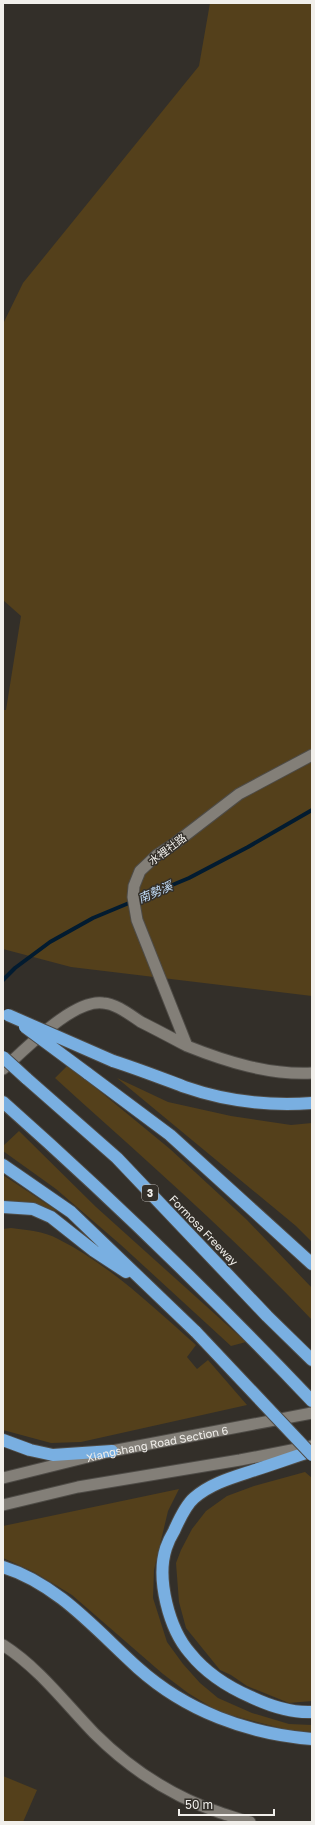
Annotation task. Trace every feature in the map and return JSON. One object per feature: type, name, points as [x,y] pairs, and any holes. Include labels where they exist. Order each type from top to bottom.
[{"type":"highway","points":[[6,1012],[113,1061],[216,1096],[256,1102],[312,1103]]},
{"type":"highway","points":[[6,1012],[170,1135],[312,1264]]},
{"type":"highway","name":"Formosa Freeway","points":[[3,1057],[117,1158],[267,1316],[312,1360]]},
{"type":"highway","points":[[3,1102],[86,1175],[234,1320],[312,1401]]},
{"type":"highway","points":[[3,1165],[71,1212],[196,1332],[312,1455]]},
{"type":"highway","points":[[3,1207],[33,1209],[51,1217],[94,1251],[147,1284]]},
{"type":"highway","points":[[3,1440],[30,1450],[53,1455],[112,1451]]},
{"type":"highway","points":[[312,1451],[226,1479],[194,1498],[178,1523],[166,1548],[163,1579],[167,1607],[180,1638],[190,1653],[203,1666],[230,1688],[259,1701],[276,1707],[302,1712],[312,1712]]},
{"type":"highway","points":[[3,1567],[32,1579],[86,1618],[139,1669],[176,1697],[238,1725],[286,1737],[312,1739]]},
{"type":"street","name":"水裡社路","points":[[187,1046],[137,920],[133,902],[134,886],[140,871],[157,855],[174,844],[239,794],[312,755]]},
{"type":"street","points":[[3,1069],[58,1021],[76,1009],[88,1003],[104,1003],[118,1008],[187,1046],[230,1062],[266,1071],[312,1073]]},
{"type":"street","name":"Xiangshang Road Section 6","points":[[3,1478],[112,1451],[312,1413]]},
{"type":"street","points":[[3,1505],[78,1487],[240,1460],[312,1446]]},
{"type":"street","points":[[3,1645],[32,1668],[95,1734],[139,1771],[163,1788],[212,1810],[250,1822]]},
{"type":"shaded area","points":[[210,3],[312,3],[312,996],[71,967],[3,949],[3,710],[6,710],[21,616],[3,600],[3,324],[23,283],[199,66]]},
{"type":"shaded area","points":[[68,1065],[170,1149],[247,1220],[312,1288],[312,1320],[218,1226],[55,1078]]},
{"type":"shaded area","points":[[117,1078],[168,1102],[231,1116],[291,1125],[312,1123],[312,1242],[296,1226]]},
{"type":"shaded area","points":[[19,1131],[96,1207],[246,1342],[231,1346],[121,1245],[56,1189],[3,1151],[3,1146]]},
{"type":"shaded area","points":[[3,1175],[59,1212],[39,1205],[3,1202]]},
{"type":"shaded area","points":[[11,1228],[35,1231],[53,1236],[77,1249],[113,1274],[196,1345],[187,1357],[197,1369],[208,1360],[247,1405],[81,1442],[51,1443],[3,1430],[3,1229]]},
{"type":"shaded area","points":[[305,1472],[312,1478],[312,1701],[289,1703],[247,1686],[231,1675],[220,1670],[186,1628],[179,1602],[176,1563],[192,1529],[206,1511],[227,1496],[254,1486]]},
{"type":"shaded area","points":[[179,1489],[168,1511],[154,1570],[153,1598],[167,1642],[183,1664],[200,1683],[218,1698],[252,1713],[289,1724],[312,1725],[312,1732],[288,1730],[219,1712],[188,1693],[163,1674],[72,1595],[34,1572],[3,1558],[3,1526]]},
{"type":"shaded area","points":[[3,1776],[37,1790],[23,1822],[3,1822]]},
{"type":"waterway","name":"南勢溪","points":[[3,980],[15,968],[50,942],[93,918],[189,878],[248,847],[312,810]]}]
